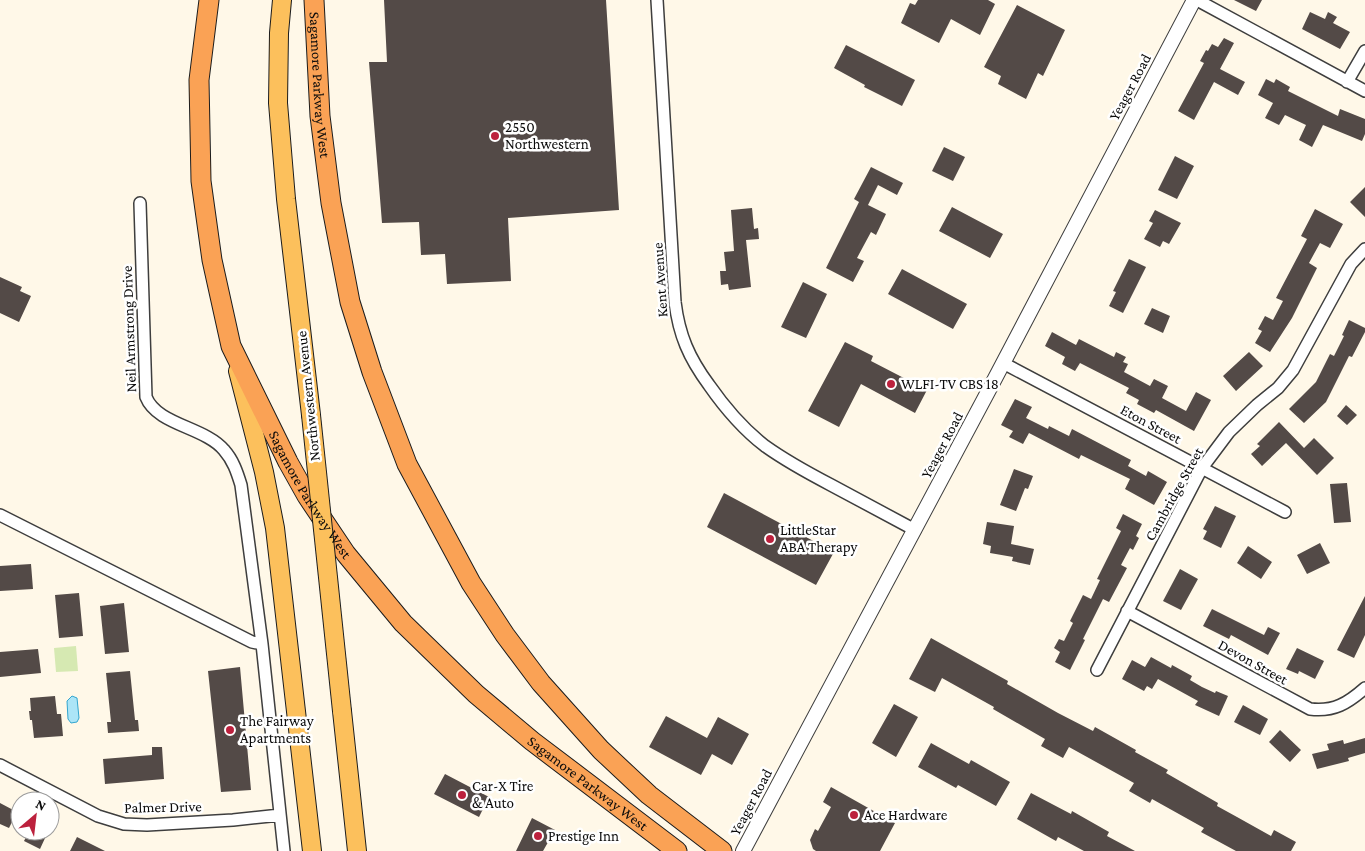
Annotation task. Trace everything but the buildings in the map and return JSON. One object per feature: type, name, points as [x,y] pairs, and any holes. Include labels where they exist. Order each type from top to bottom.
[{"type":"highway","name":"Sagamore Parkway West","points":[[209,0],[199,80],[200,181],[212,260],[231,346],[288,462],[307,496],[346,554],[403,623],[476,694],[532,741],[677,851]]},
{"type":"highway","name":"Sagamore Parkway West","points":[[314,0],[321,126],[331,203],[350,302],[372,372],[407,464],[471,583],[505,635],[541,683],[600,750],[649,795],[722,851]]},
{"type":"main road","name":"Northwestern Avenue","points":[[282,0],[279,33],[278,103],[286,199],[357,851]]},
{"type":"main road","points":[[231,346],[264,472],[275,528],[312,851]]},
{"type":"street","name":"Kent Avenue","points":[[657,0],[674,302],[681,336],[693,363],[740,424],[765,446],[793,464],[915,530]]},
{"type":"street","name":"Yeager Road","points":[[743,851],[1196,0]]},
{"type":"street","points":[[1196,0],[1365,91]]},
{"type":"street","points":[[1347,82],[1365,51]]},
{"type":"street","name":"Neil Armstrong Drive","points":[[140,203],[146,397],[149,404],[162,415],[213,440],[225,450],[235,467],[241,484],[262,644],[284,851]]},
{"type":"street","name":"Cambridge Street","points":[[1097,670],[1202,468],[1229,432],[1278,388],[1293,370],[1351,264],[1365,249]]},
{"type":"street","name":"Eton Street","points":[[1003,363],[1285,512]]},
{"type":"street","points":[[0,515],[252,642],[262,644]]},
{"type":"street","name":"Devon Street","points":[[1127,611],[1310,709],[1335,708],[1352,700],[1365,688]]},
{"type":"street","name":"Palmer Drive","points":[[0,765],[98,816],[124,824],[185,823],[280,815]]},
{"type":"green space","points":[[76,646],[78,671],[56,672],[54,648]]},
{"type":"water","points":[[72,696],[77,698],[79,718],[77,722],[71,723],[68,719],[67,701]]},
{"type":"place","name":"2550 Northwestern","points":[[495,136]]},
{"type":"place","name":"WLFI-TV CBS 18","points":[[891,384]]},
{"type":"place","name":"LittleStar ABA Therapy","points":[[770,539]]},
{"type":"place","name":"The Fairway Apartments","points":[[230,730]]},
{"type":"place","name":"Car-X Tire & Auto","points":[[462,795]]},
{"type":"place","name":"Ace Hardware","points":[[854,815]]},
{"type":"place","name":"Prestige Inn","points":[[538,836]]}]
